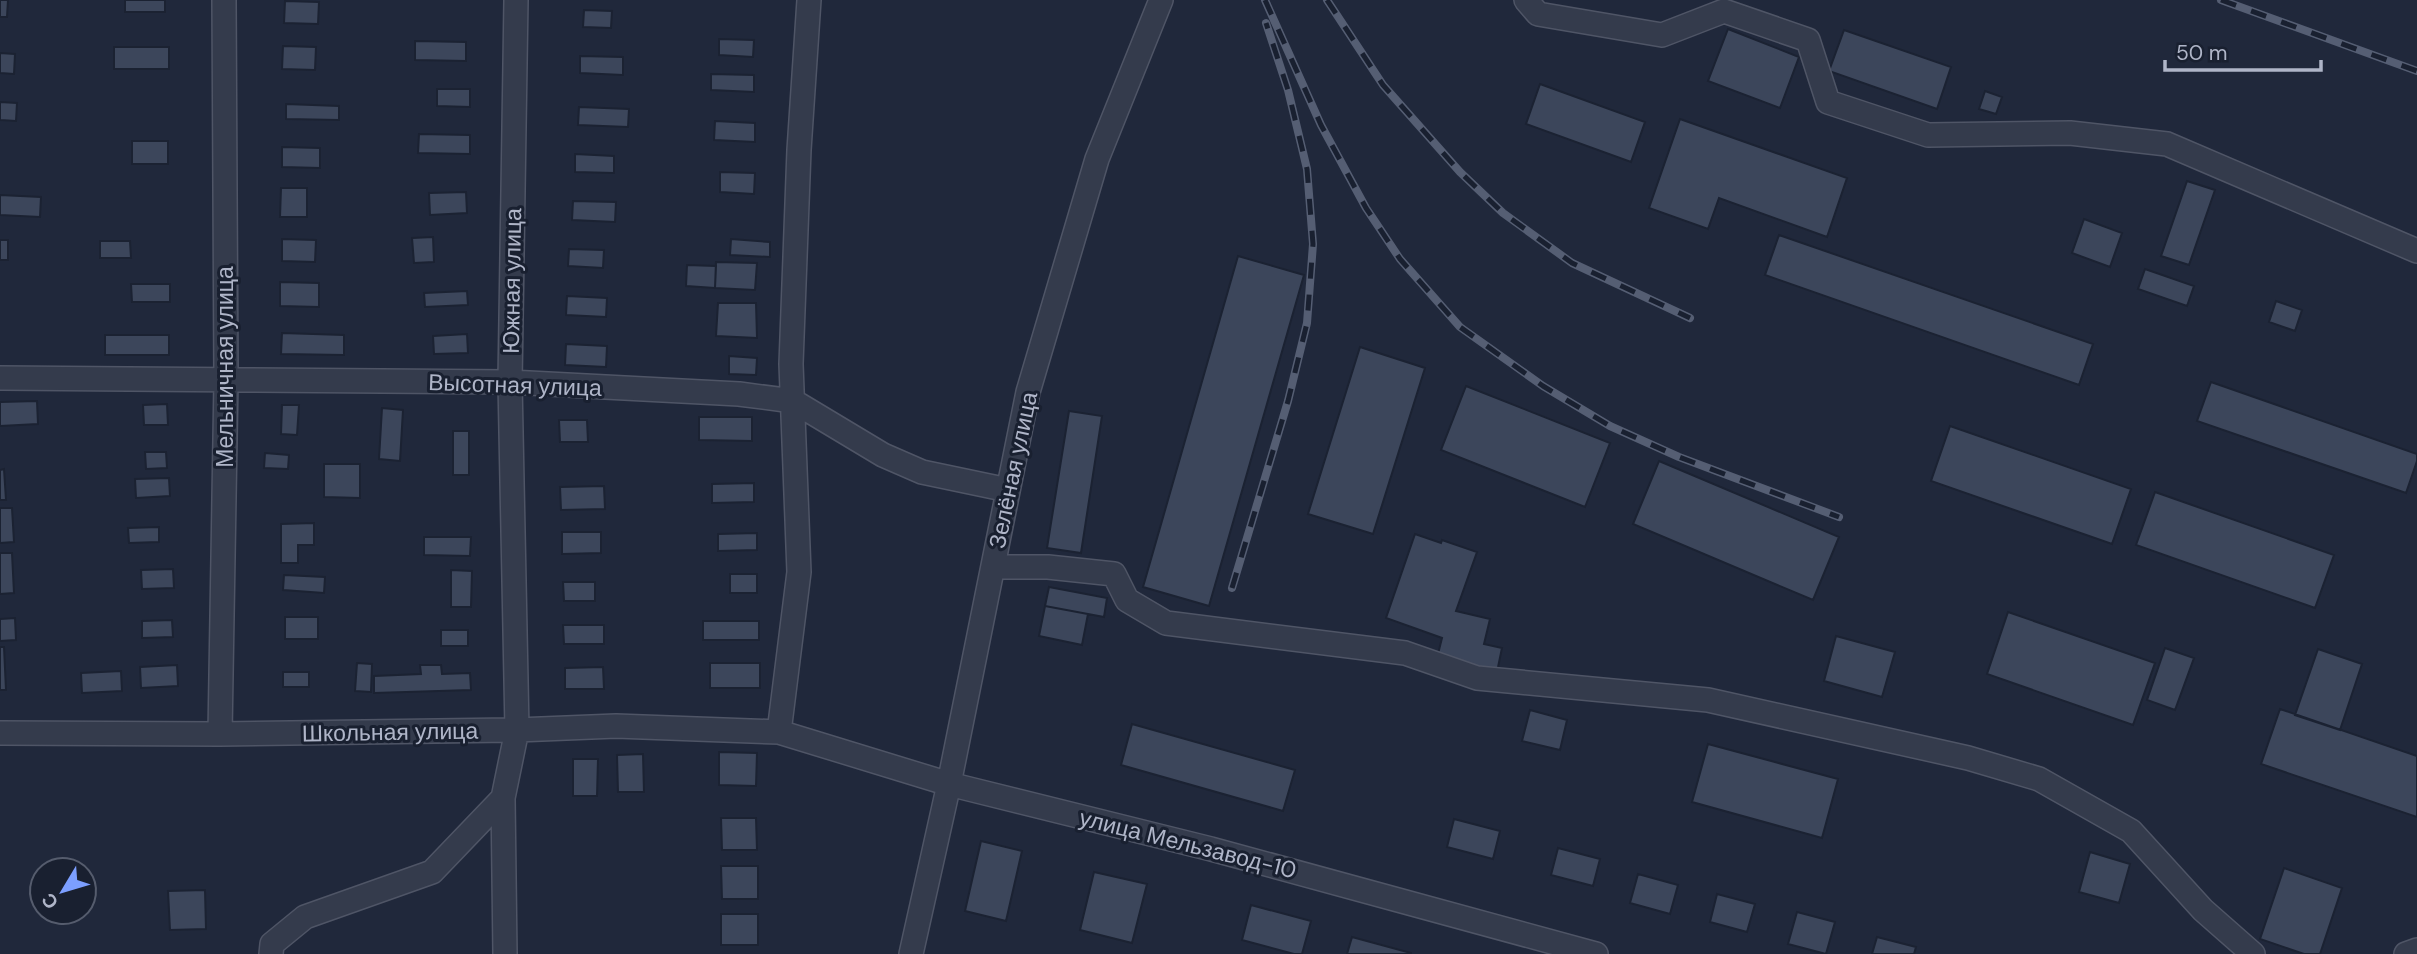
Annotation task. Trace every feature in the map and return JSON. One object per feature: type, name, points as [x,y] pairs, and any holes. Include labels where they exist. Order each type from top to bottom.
[{"type":"street","name":"Мельничная улица","points":[[220,734],[226,380],[224,0]]},
{"type":"street","name":"Южная улица","points":[[505,954],[503,798],[517,730],[510,383],[516,0]]},
{"type":"street","points":[[779,732],[799,572],[791,364],[799,150],[809,0]]},
{"type":"street","name":"Зелёная улица","points":[[911,954],[949,784],[1028,392],[1097,159],[1161,0]]},
{"type":"street","points":[[1526,0],[1538,14],[1662,34],[1724,12],[1808,40],[1828,102],[1928,135],[2070,133],[2167,144],[2417,251]]},
{"type":"street","name":"Высотная улица","points":[[0,378],[510,383],[739,394],[793,401],[883,455],[922,472],[1008,490]]},
{"type":"street","points":[[993,567],[1048,567],[1114,575],[1127,600],[1166,623],[1405,653],[1477,678],[1708,700],[1968,758],[2039,779],[2131,831],[2203,910],[2253,954]]},
{"type":"street","name":"Школьная улица","points":[[0,733],[220,734],[616,726],[779,732]]},
{"type":"street","name":"улица Мельзавод-10","points":[[779,732],[949,784],[1211,849],[1596,954]]},
{"type":"street","points":[[271,954],[272,944],[305,917],[432,872],[503,798]]},
{"type":"street","points":[[2406,954],[2417,950]]},
{"type":"building","points":[[0,0],[8,0],[7,17],[0,17]]},
{"type":"building","points":[[125,0],[165,0],[165,12],[125,12]]},
{"type":"building","points":[[285,1],[319,2],[318,24],[284,23]]},
{"type":"building","points":[[584,10],[612,11],[611,28],[583,27]]},
{"type":"building","points":[[1728,29],[1799,57],[1780,108],[1708,81]]},
{"type":"building","points":[[1844,30],[1951,67],[1937,109],[1829,71]]},
{"type":"building","points":[[719,39],[754,40],[753,57],[719,55]]},
{"type":"building","points":[[415,41],[466,42],[466,61],[415,60]]},
{"type":"building","points":[[283,46],[316,47],[315,70],[282,69]]},
{"type":"building","points":[[114,47],[169,47],[169,69],[114,69]]},
{"type":"building","points":[[0,53],[15,54],[14,74],[0,73]]},
{"type":"building","points":[[580,56],[623,57],[623,75],[580,73]]},
{"type":"building","points":[[711,74],[754,75],[754,92],[711,90]]},
{"type":"building","points":[[1540,84],[1645,122],[1631,162],[1526,124]]},
{"type":"building","points":[[437,89],[470,89],[470,107],[437,106]]},
{"type":"building","points":[[1985,91],[2002,97],[1996,114],[1979,109]]},
{"type":"building","points":[[0,102],[17,103],[16,121],[0,120]]},
{"type":"building","points":[[286,104],[339,106],[339,120],[286,119]]},
{"type":"building","points":[[579,107],[629,109],[628,127],[578,125]]},
{"type":"building","points":[[1680,119],[1847,178],[1827,237],[1719,198],[1708,229],[1649,208]]},
{"type":"building","points":[[715,121],[755,123],[755,142],[714,140]]},
{"type":"building","points":[[419,134],[470,135],[470,154],[418,153]]},
{"type":"building","points":[[132,141],[168,141],[168,164],[132,164]]},
{"type":"building","points":[[282,147],[320,148],[320,168],[282,167]]},
{"type":"building","points":[[575,154],[614,156],[614,173],[575,172]]},
{"type":"building","points":[[720,172],[755,173],[754,194],[720,192]]},
{"type":"building","points":[[2187,181],[2215,190],[2189,265],[2161,256]]},
{"type":"building","points":[[281,188],[307,188],[307,217],[280,217]]},
{"type":"building","points":[[466,192],[467,213],[430,215],[429,193]]},
{"type":"building","points":[[0,195],[41,197],[40,217],[0,215]]},
{"type":"building","points":[[573,201],[616,202],[615,222],[572,220]]},
{"type":"building","points":[[2084,219],[2122,233],[2110,267],[2072,253]]},
{"type":"building","points":[[1779,235],[2093,344],[2079,385],[1765,275]]},
{"type":"building","points":[[433,237],[434,262],[414,263],[412,238]]},
{"type":"building","points":[[282,239],[316,240],[315,262],[282,261]]},
{"type":"building","points":[[731,239],[770,242],[770,257],[730,255]]},
{"type":"building","points":[[0,240],[8,240],[8,260],[0,260]]},
{"type":"building","points":[[100,241],[130,241],[131,258],[100,258]]},
{"type":"building","points":[[569,249],[604,250],[603,268],[568,266]]},
{"type":"building","points":[[1238,256],[1304,275],[1209,606],[1143,587]]},
{"type":"building","points":[[716,262],[757,263],[755,290],[715,288]]},
{"type":"building","points":[[687,265],[716,266],[715,288],[686,286]]},
{"type":"building","points":[[2145,269],[2194,286],[2187,306],[2138,289]]},
{"type":"building","points":[[280,282],[319,283],[319,307],[280,306]]},
{"type":"building","points":[[131,284],[170,284],[170,302],[132,302]]},
{"type":"building","points":[[467,291],[468,305],[425,307],[424,293]]},
{"type":"building","points":[[567,296],[607,298],[606,317],[566,315]]},
{"type":"building","points":[[2276,301],[2302,310],[2295,331],[2269,322]]},
{"type":"building","points":[[718,303],[756,303],[757,338],[716,336]]},
{"type":"building","points":[[282,333],[344,335],[344,355],[281,354]]},
{"type":"building","points":[[467,334],[468,353],[434,354],[433,336]]},
{"type":"building","points":[[105,335],[169,335],[169,355],[105,355]]},
{"type":"building","points":[[566,344],[607,346],[606,367],[565,365]]},
{"type":"building","points":[[1360,347],[1425,368],[1373,534],[1308,514]]},
{"type":"building","points":[[729,356],[757,358],[756,375],[729,374]]},
{"type":"building","points":[[2211,382],[2417,454],[2406,493],[2197,421]]},
{"type":"building","points":[[1466,386],[1610,443],[1585,507],[1441,450]]},
{"type":"building","points":[[37,401],[38,424],[0,426],[0,402]]},
{"type":"building","points":[[167,404],[168,425],[144,425],[143,405]]},
{"type":"building","points":[[282,405],[299,405],[297,435],[281,434]]},
{"type":"building","points":[[382,408],[403,410],[400,461],[379,459]]},
{"type":"building","points":[[1069,411],[1102,416],[1081,553],[1047,548]]},
{"type":"building","points":[[699,417],[752,417],[752,441],[699,440]]},
{"type":"building","points":[[559,420],[587,420],[588,442],[560,442]]},
{"type":"building","points":[[1950,426],[2131,489],[2112,544],[1931,481]]},
{"type":"building","points":[[453,431],[469,431],[469,475],[453,475]]},
{"type":"building","points":[[145,452],[166,452],[167,468],[146,469]]},
{"type":"building","points":[[265,453],[289,455],[288,469],[264,468]]},
{"type":"building","points":[[1659,461],[1839,537],[1813,600],[1633,524]]},
{"type":"building","points":[[324,464],[360,464],[360,498],[324,497]]},
{"type":"building","points":[[4,469],[6,500],[0,500],[0,470]]},
{"type":"building","points":[[169,478],[170,496],[136,498],[135,479]]},
{"type":"building","points":[[754,483],[754,502],[712,503],[712,484]]},
{"type":"building","points":[[604,486],[605,509],[561,510],[560,487]]},
{"type":"building","points":[[2155,492],[2334,555],[2315,608],[2136,545]]},
{"type":"building","points":[[0,508],[12,508],[14,542],[0,543]]},
{"type":"building","points":[[314,523],[314,545],[298,545],[298,563],[281,563],[281,524]]},
{"type":"building","points":[[159,527],[159,542],[129,543],[128,528]]},
{"type":"building","points":[[562,532],[601,532],[601,553],[562,554]]},
{"type":"building","points":[[757,533],[757,550],[718,551],[718,534]]},
{"type":"building","points":[[1415,534],[1477,552],[1456,611],[1490,619],[1484,644],[1502,648],[1497,672],[1437,658],[1442,638],[1386,618]]},
{"type":"building","points":[[424,537],[471,537],[470,556],[424,555]]},
{"type":"building","points":[[0,553],[12,553],[14,593],[0,594]]},
{"type":"building","points":[[173,569],[174,588],[142,589],[141,570]]},
{"type":"building","points":[[451,570],[472,571],[471,607],[451,607]]},
{"type":"building","points":[[730,574],[757,574],[757,593],[730,593]]},
{"type":"building","points":[[284,575],[325,577],[324,593],[283,590]]},
{"type":"building","points":[[563,582],[595,582],[595,601],[564,601]]},
{"type":"building","points":[[1049,587],[1107,598],[1104,617],[1045,606]]},
{"type":"building","points":[[1045,606],[1088,614],[1082,645],[1039,636]]},
{"type":"building","points":[[2008,612],[2155,663],[2133,725],[1987,674]]},
{"type":"building","points":[[285,617],[318,617],[318,639],[285,639]]},
{"type":"building","points":[[15,618],[16,640],[0,641],[0,619]]},
{"type":"building","points":[[172,620],[173,637],[142,638],[142,621]]},
{"type":"building","points":[[703,621],[759,621],[759,640],[703,640]]},
{"type":"building","points":[[563,625],[604,625],[604,644],[564,644]]},
{"type":"building","points":[[441,630],[468,630],[468,646],[441,646]]},
{"type":"building","points":[[1836,636],[1895,652],[1882,697],[1824,681]]},
{"type":"building","points":[[0,647],[4,647],[6,690],[0,690]]},
{"type":"building","points":[[2165,648],[2194,658],[2175,710],[2147,700]]},
{"type":"building","points":[[2318,649],[2362,664],[2340,730],[2295,715]]},
{"type":"building","points":[[357,663],[372,664],[371,692],[355,691]]},
{"type":"building","points":[[710,663],[760,663],[760,688],[710,688]]},
{"type":"building","points":[[177,665],[178,686],[141,688],[140,667]]},
{"type":"building","points":[[420,665],[441,665],[442,674],[470,673],[471,690],[374,693],[374,676],[421,674]]},
{"type":"building","points":[[603,667],[604,689],[565,689],[565,668]]},
{"type":"building","points":[[121,671],[122,691],[82,693],[81,673]]},
{"type":"building","points":[[283,672],[309,672],[309,687],[283,687]]},
{"type":"building","points":[[2280,709],[2417,756],[2417,817],[2261,764]]},
{"type":"building","points":[[1530,710],[1567,720],[1560,750],[1522,741]]},
{"type":"building","points":[[1132,724],[1295,770],[1283,811],[1121,765]]},
{"type":"building","points":[[1708,744],[1838,779],[1822,838],[1692,802]]},
{"type":"building","points":[[719,752],[757,753],[756,786],[719,785]]},
{"type":"building","points":[[643,754],[644,792],[618,792],[617,755]]},
{"type":"building","points":[[573,759],[598,759],[597,796],[573,796]]},
{"type":"building","points":[[721,818],[756,818],[757,850],[722,850]]},
{"type":"building","points":[[1454,819],[1500,831],[1493,859],[1447,847]]},
{"type":"building","points":[[981,841],[1022,851],[1006,921],[965,911]]},
{"type":"building","points":[[1558,848],[1600,859],[1593,886],[1551,875]]},
{"type":"building","points":[[2090,852],[2130,864],[2119,903],[2079,892]]},
{"type":"building","points":[[721,866],[758,866],[758,899],[722,899]]},
{"type":"building","points":[[2284,868],[2342,888],[2320,954],[2304,954],[2260,939]]},
{"type":"building","points":[[1094,872],[1147,884],[1132,943],[1080,930]]},
{"type":"building","points":[[1638,874],[1678,885],[1670,914],[1630,903]]},
{"type":"building","points":[[205,890],[206,929],[170,930],[168,891]]},
{"type":"building","points":[[1717,894],[1755,904],[1747,932],[1710,922]]},
{"type":"building","points":[[1251,905],[1311,921],[1302,954],[1242,940]]},
{"type":"building","points":[[1797,912],[1835,922],[1826,954],[1788,944]]},
{"type":"building","points":[[721,914],[758,914],[758,945],[721,945]]},
{"type":"building","points":[[1352,937],[1411,953],[1411,954],[1347,954]]},
{"type":"building","points":[[1877,937],[1916,947],[1914,954],[1872,954]]},
{"type":"railway","points":[[1265,0],[1321,125],[1366,208],[1400,259],[1460,327],[1543,386],[1610,426],[1679,457],[1839,517]]},
{"type":"railway","points":[[1327,0],[1383,85],[1460,172],[1503,213],[1572,263],[1690,318]]},
{"type":"railway","points":[[2221,0],[2417,71]]},
{"type":"railway","points":[[1232,588],[1288,401],[1307,323],[1313,244],[1307,169],[1288,90],[1266,23]]}]
